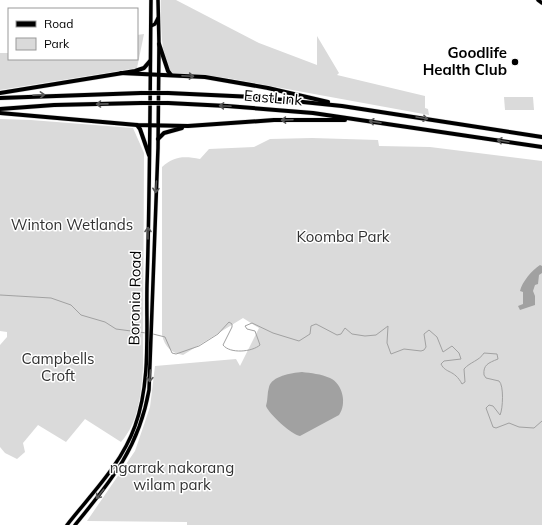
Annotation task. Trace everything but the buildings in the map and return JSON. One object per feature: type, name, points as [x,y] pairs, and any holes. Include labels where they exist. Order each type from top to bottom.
[{"type":"highway","points":[[159,44],[168,71],[171,75]]},
{"type":"highway","points":[[0,93],[121,73],[144,68],[150,61]]},
{"type":"highway","points":[[121,73],[171,75],[226,80],[342,106]]},
{"type":"highway","name":"EastLink","points":[[0,98],[140,93],[254,97],[342,106],[542,137]]},
{"type":"highway","name":"EastLink","points":[[0,109],[54,105],[141,103],[264,108],[361,120],[542,147]]},
{"type":"highway","points":[[0,113],[158,126],[188,126],[274,120],[361,120]]},
{"type":"highway","points":[[137,125],[140,129],[149,155]]},
{"type":"highway","points":[[158,139],[164,132],[188,126]]},
{"type":"main road","name":"Boronia Road","points":[[66,525],[106,477],[131,443],[143,391],[148,248],[151,0]]},
{"type":"main road","name":"Boronia Road","points":[[75,525],[120,468],[140,425],[148,397],[152,337],[158,139],[158,0]]},
{"type":"main road","points":[[538,0],[542,3]]},
{"type":"main road","points":[[151,26],[158,17]]},
{"type":"main road","points":[[148,248],[154,249]]},
{"type":"green space","points":[[161,0],[176,0],[259,43],[317,65],[317,36],[339,73],[337,75],[425,96],[425,108],[428,109],[429,115],[227,78],[172,73],[165,59],[163,49]]},
{"type":"green space","points":[[144,34],[137,68],[0,90],[0,53],[8,53],[8,60],[138,60],[138,35]]},
{"type":"green space","points":[[504,97],[533,97],[534,110],[505,110]]},
{"type":"green space","name":"Winton Wetlands","points":[[0,119],[133,128],[144,153],[143,368],[138,407],[132,426],[121,442],[85,419],[66,442],[38,425],[23,443],[25,452],[17,459],[5,453],[0,447],[0,345],[7,337],[7,332],[0,331]]},
{"type":"green space","points":[[312,138],[378,140],[379,146],[430,147],[542,161],[542,525],[187,525],[187,522],[87,521],[135,451],[150,407],[155,366],[236,359],[240,366],[259,328],[243,318],[183,355],[175,353],[169,349],[165,343],[162,335],[162,167],[166,163],[175,159],[189,157],[200,159],[209,149],[254,147],[270,139]]},
{"type":"shaded area","points":[[540,265],[542,266],[542,273],[539,275],[538,284],[535,285],[533,291],[535,296],[535,305],[520,310],[518,306],[523,304],[523,292],[520,291],[521,288],[528,276]]},
{"type":"shaded area","points":[[302,372],[316,374],[330,378],[334,381],[341,389],[343,405],[339,415],[300,436],[296,435],[281,424],[271,414],[266,406],[269,387],[274,380],[288,374]]},
{"type":"waterway","points":[[0,295],[51,298],[71,305],[81,315],[105,322],[116,329],[146,333]]},
{"type":"waterway","points":[[153,334],[165,337],[172,353],[176,354],[199,346],[218,334],[229,322],[232,324],[232,327],[223,345],[226,348],[236,351],[252,349],[260,345],[255,331],[247,329],[245,326],[252,323],[273,333],[299,341],[310,334],[311,326],[316,324],[337,335],[341,334],[345,328],[352,334],[365,336],[376,335],[388,326],[387,343],[391,354],[404,349],[424,350],[426,347],[424,334],[429,330],[437,337],[443,352],[452,346],[459,353],[461,359],[444,361],[441,364],[445,369],[456,376],[462,384],[465,382],[464,369],[466,367],[480,358],[484,353],[497,354],[498,359],[491,362],[484,369],[484,375],[486,378],[499,381],[502,387],[500,415],[493,406],[489,405],[486,408],[493,427],[496,428],[509,423],[519,427],[534,428],[542,421]]},
{"type":"place","name":"Goodlife Health Club","points":[[515,62]]},
{"type":"park label","name":"Koomba Park","points":[[343,237]]},
{"type":"park label","name":"Campbells Croft","points":[[58,368]]},
{"type":"park label","name":"ngarrak nakorang wilam park","points":[[172,476]]}]
